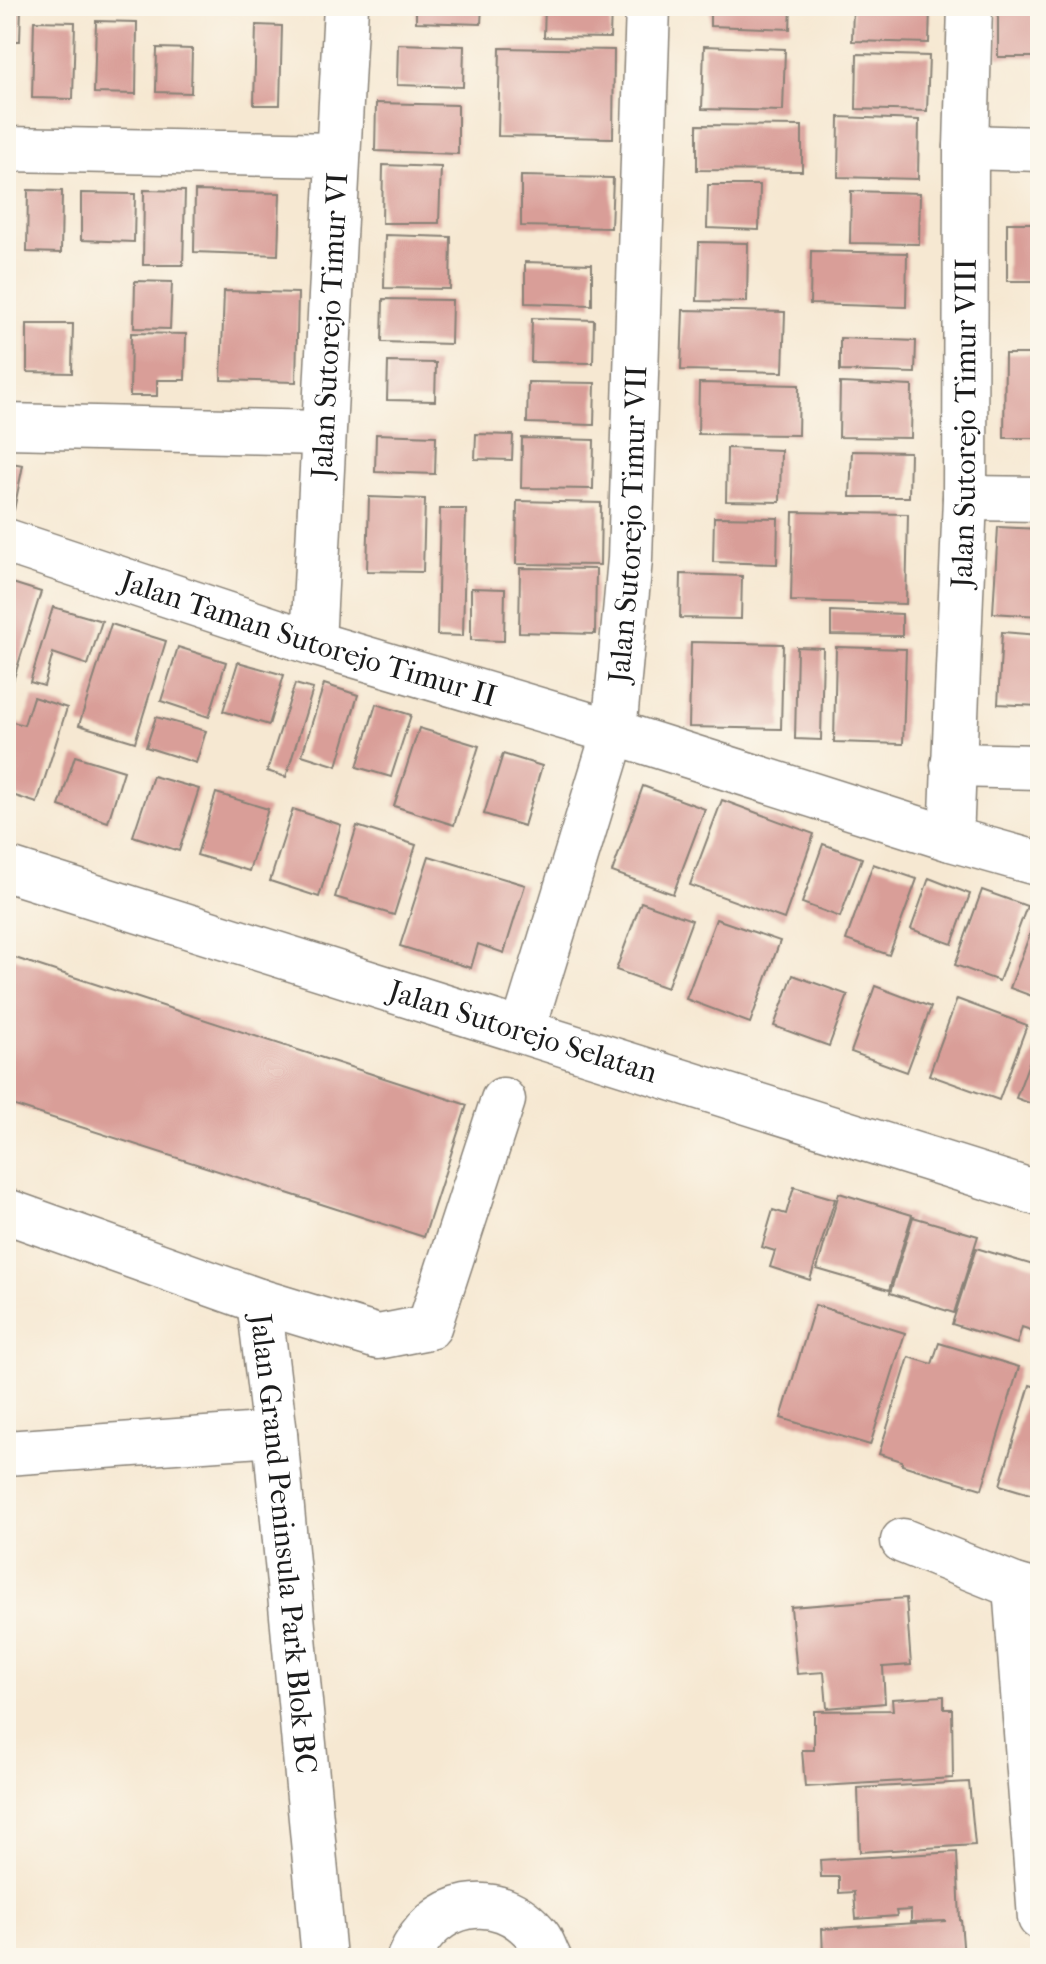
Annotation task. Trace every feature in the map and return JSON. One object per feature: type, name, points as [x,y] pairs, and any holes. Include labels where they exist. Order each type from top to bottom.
[{"type":"street","name":"Jalan Sutorejo Timur VI","points":[[313,643],[346,6]]},
{"type":"street","name":"Jalan Sutorejo Timur VII","points":[[523,1030],[614,732],[630,559],[648,6]]},
{"type":"street","name":"Jalan Sutorejo Timur VIII","points":[[951,839],[965,498],[966,147],[970,6]]},
{"type":"street","points":[[966,147],[1040,149]]},
{"type":"street","points":[[6,149],[338,155]]},
{"type":"street","points":[[6,426],[323,433]]},
{"type":"street","points":[[965,498],[1040,499]]},
{"type":"street","name":"Jalan Taman Sutorejo Timur II","points":[[6,541],[313,643],[1040,864]]},
{"type":"street","points":[[953,765],[1040,767]]},
{"type":"street","name":"Jalan Sutorejo Selatan","points":[[6,869],[1040,1194]]},
{"type":"street","points":[[259,1301],[378,1337],[429,1327],[503,1100]]},
{"type":"street","name":"Jalan Grand Peninsula Park Blok BC","points":[[6,1211],[259,1301],[275,1434],[324,1958]]},
{"type":"street","points":[[6,1453],[275,1434]]},
{"type":"street","points":[[903,1541],[1028,1590],[1040,1918]]},
{"type":"street","points":[[409,1958],[416,1942],[431,1923],[453,1911],[476,1906],[501,1909],[523,1920],[540,1938],[549,1958]]},
{"type":"building","points":[[6,6],[21,6],[20,41],[6,41]]},
{"type":"building","points":[[416,6],[482,6],[481,24],[416,22]]},
{"type":"building","points":[[545,6],[611,6],[610,38],[544,37]]},
{"type":"building","points":[[710,6],[791,6],[790,29],[710,26]]},
{"type":"building","points":[[853,6],[930,6],[929,43],[852,41]]},
{"type":"building","points":[[998,10],[1040,10],[1040,57],[998,57]]},
{"type":"building","points":[[34,21],[75,22],[73,99],[32,98]]},
{"type":"building","points":[[96,21],[137,22],[136,94],[94,93]]},
{"type":"building","points":[[256,25],[282,26],[280,105],[254,105]]},
{"type":"building","points":[[398,44],[464,46],[463,87],[397,85]]},
{"type":"building","points":[[704,46],[785,49],[783,111],[702,109]]},
{"type":"building","points":[[157,48],[192,49],[191,93],[156,92]]},
{"type":"building","points":[[500,48],[614,50],[613,138],[498,136]]},
{"type":"building","points":[[857,54],[929,56],[927,111],[856,109]]},
{"type":"building","points":[[376,103],[458,105],[458,154],[375,151]]},
{"type":"building","points":[[839,117],[919,120],[918,179],[838,177]]},
{"type":"building","points":[[697,125],[802,126],[802,171],[697,170]]},
{"type":"building","points":[[383,165],[441,167],[439,223],[382,223]]},
{"type":"building","points":[[521,176],[613,178],[611,228],[521,226]]},
{"type":"building","points":[[708,185],[760,185],[759,230],[707,228]]},
{"type":"building","points":[[28,190],[62,191],[61,253],[27,252]]},
{"type":"building","points":[[144,190],[185,191],[183,265],[143,265]]},
{"type":"building","points":[[195,191],[280,193],[278,255],[194,252]]},
{"type":"building","points":[[851,191],[920,193],[919,244],[850,243]]},
{"type":"building","points":[[6,193],[14,193],[12,235],[6,235]]},
{"type":"building","points":[[81,193],[135,194],[134,242],[81,240]]},
{"type":"building","points":[[1007,223],[1040,223],[1040,281],[1007,281]]},
{"type":"building","points":[[385,235],[451,237],[450,289],[384,288]]},
{"type":"building","points":[[699,242],[748,243],[747,302],[697,301]]},
{"type":"building","points":[[811,251],[907,253],[906,307],[810,304]]},
{"type":"building","points":[[525,262],[592,264],[592,305],[525,303]]},
{"type":"building","points":[[135,281],[172,282],[170,329],[134,328]]},
{"type":"building","points":[[224,291],[298,293],[296,382],[221,380]]},
{"type":"building","points":[[383,299],[452,300],[451,344],[382,342]]},
{"type":"building","points":[[683,310],[785,312],[783,372],[681,370]]},
{"type":"building","points":[[532,318],[594,320],[593,363],[531,362]]},
{"type":"building","points":[[27,324],[73,324],[72,373],[27,372]]},
{"type":"building","points":[[6,327],[15,328],[14,372],[6,372]]},
{"type":"building","points":[[131,333],[186,334],[185,380],[157,380],[157,396],[130,396]]},
{"type":"building","points":[[840,338],[916,341],[915,373],[840,371]]},
{"type":"building","points":[[1005,354],[1040,354],[1040,438],[1004,438]]},
{"type":"building","points":[[388,362],[436,363],[435,401],[387,400]]},
{"type":"building","points":[[528,382],[595,383],[594,425],[527,423]]},
{"type":"building","points":[[699,383],[799,385],[798,435],[698,434]]},
{"type":"building","points":[[840,383],[912,386],[911,438],[839,437]]},
{"type":"building","points":[[376,434],[436,436],[435,474],[375,472]]},
{"type":"building","points":[[476,434],[513,435],[512,460],[475,459]]},
{"type":"building","points":[[522,438],[594,440],[593,489],[521,488]]},
{"type":"building","points":[[727,448],[781,450],[780,502],[726,501]]},
{"type":"building","points":[[852,451],[910,452],[909,497],[850,497]]},
{"type":"building","points":[[6,462],[23,465],[14,510],[6,509]]},
{"type":"building","points":[[369,497],[425,499],[423,572],[367,571]]},
{"type":"building","points":[[517,501],[601,503],[600,565],[516,564]]},
{"type":"building","points":[[440,509],[466,509],[463,636],[437,635]]},
{"type":"building","points":[[793,512],[908,514],[906,604],[791,601]]},
{"type":"building","points":[[714,517],[778,518],[777,564],[713,562]]},
{"type":"building","points":[[998,527],[1040,529],[1040,616],[993,613]]},
{"type":"building","points":[[520,568],[596,569],[595,634],[519,632]]},
{"type":"building","points":[[681,574],[742,576],[741,619],[680,618]]},
{"type":"building","points":[[6,581],[41,592],[12,684],[6,682]]},
{"type":"building","points":[[471,588],[505,589],[504,641],[471,640]]},
{"type":"building","points":[[53,607],[102,621],[88,665],[53,653],[44,686],[30,682]]},
{"type":"building","points":[[831,611],[902,614],[902,636],[831,635]]},
{"type":"building","points":[[111,624],[166,641],[135,742],[79,725]]},
{"type":"building","points":[[1002,632],[1040,635],[1040,706],[998,704]]},
{"type":"building","points":[[691,642],[783,644],[781,729],[689,727]]},
{"type":"building","points":[[178,647],[226,662],[209,717],[161,701]]},
{"type":"building","points":[[797,647],[823,648],[821,740],[795,739]]},
{"type":"building","points":[[836,647],[906,649],[903,744],[834,742]]},
{"type":"building","points":[[238,662],[284,675],[269,725],[223,711]]},
{"type":"building","points":[[295,684],[313,689],[286,777],[267,771]]},
{"type":"building","points":[[324,684],[358,695],[337,766],[302,755]]},
{"type":"building","points":[[33,697],[67,708],[37,803],[6,793],[6,730],[9,721],[24,725]]},
{"type":"building","points":[[376,704],[411,715],[391,777],[357,767]]},
{"type":"building","points":[[156,717],[206,731],[196,763],[146,747]]},
{"type":"building","points":[[419,728],[479,746],[454,825],[394,806]]},
{"type":"building","points":[[503,754],[542,766],[524,826],[484,814]]},
{"type":"building","points":[[75,756],[124,771],[108,822],[59,806]]},
{"type":"building","points":[[153,776],[199,789],[179,851],[133,836]]},
{"type":"building","points":[[643,786],[705,809],[673,894],[612,872]]},
{"type":"building","points":[[216,793],[268,809],[249,871],[197,855]]},
{"type":"building","points":[[722,800],[814,834],[784,919],[690,885]]},
{"type":"building","points":[[293,809],[341,825],[319,897],[270,881]]},
{"type":"building","points":[[357,826],[416,845],[394,915],[335,897]]},
{"type":"building","points":[[823,844],[862,858],[840,917],[802,903]]},
{"type":"building","points":[[429,856],[525,885],[504,953],[478,944],[471,968],[400,946]]},
{"type":"building","points":[[873,864],[917,879],[889,955],[846,940]]},
{"type":"building","points":[[929,878],[970,894],[952,944],[911,929]]},
{"type":"building","points":[[982,890],[1027,906],[999,981],[955,965]]},
{"type":"building","points":[[641,902],[692,920],[667,988],[616,970]]},
{"type":"building","points":[[1040,907],[1040,999],[1010,988]]},
{"type":"building","points":[[716,919],[780,941],[750,1023],[686,999]]},
{"type":"building","points":[[6,955],[467,1105],[424,1237],[6,1103]]},
{"type":"building","points":[[793,975],[848,995],[829,1046],[774,1026]]},
{"type":"building","points":[[875,986],[931,1007],[907,1072],[851,1052]]},
{"type":"building","points":[[957,999],[1027,1025],[999,1100],[929,1075]]},
{"type":"building","points":[[1040,1033],[1040,1107],[1016,1098]]},
{"type":"building","points":[[794,1187],[835,1199],[810,1280],[770,1267],[775,1251],[762,1247],[773,1210],[786,1214]]},
{"type":"building","points":[[839,1193],[912,1215],[889,1290],[817,1269]]},
{"type":"building","points":[[913,1217],[978,1236],[954,1313],[890,1293]]},
{"type":"building","points":[[976,1248],[1040,1267],[1040,1333],[1022,1327],[1017,1344],[952,1324]]},
{"type":"building","points":[[815,1305],[905,1333],[870,1445],[781,1418]]},
{"type":"building","points":[[939,1343],[1019,1367],[982,1489],[902,1465],[902,1461],[879,1454],[909,1357],[932,1364]]},
{"type":"building","points":[[1030,1385],[1040,1388],[1040,1497],[1000,1485]]},
{"type":"building","points":[[906,1598],[911,1665],[883,1667],[885,1703],[827,1708],[824,1672],[797,1674],[791,1607]]},
{"type":"building","points":[[944,1696],[944,1709],[952,1709],[953,1778],[805,1787],[802,1750],[814,1750],[814,1711],[893,1710],[892,1699]]},
{"type":"building","points":[[969,1782],[975,1845],[860,1852],[858,1788]]},
{"type":"building","points":[[957,1852],[964,1958],[823,1958],[822,1929],[947,1921],[911,1922],[911,1910],[896,1911],[897,1916],[856,1919],[854,1892],[839,1893],[839,1877],[821,1877],[820,1860]]}]
